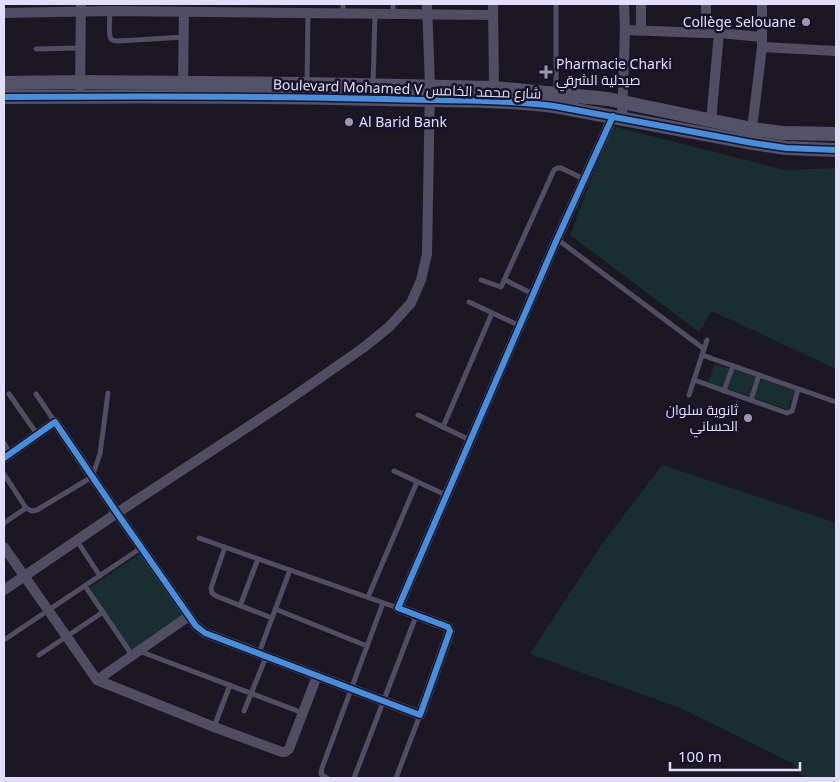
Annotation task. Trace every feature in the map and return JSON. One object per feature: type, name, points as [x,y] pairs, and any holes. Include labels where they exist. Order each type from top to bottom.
[{"type":"street","points":[[4,590],[363,348],[389,327],[411,303],[421,280],[427,254],[430,86],[427,4]]},
{"type":"street","points":[[493,4],[494,88]]},
{"type":"street","points":[[7,456],[56,422],[196,626],[205,633],[420,715],[450,631],[448,627],[398,608],[557,239],[584,179],[623,102],[624,4]]},
{"type":"street","points":[[641,4],[641,31]]},
{"type":"street","points":[[706,4],[706,33]]},
{"type":"street","points":[[752,129],[762,42],[762,4]]},
{"type":"street","points":[[4,13],[81,8],[184,12],[197,8],[258,8],[308,13],[343,9],[375,14],[393,9],[428,15],[493,16]]},
{"type":"street","points":[[80,89],[79,48],[81,8]]},
{"type":"street","points":[[183,83],[184,12]]},
{"type":"street","points":[[625,30],[719,33],[762,42],[836,51]]},
{"type":"street","points":[[711,121],[719,33]]},
{"type":"street","name":"Boulevard Mohamed V شارع محمد الخامس","points":[[4,83],[80,89],[308,98],[531,103],[753,143],[786,148],[836,150]]},
{"type":"street","name":"Boulevard Mohamed V شارع محمد الخامس","points":[[4,97],[80,89],[183,83],[494,88],[608,99],[752,129],[784,133],[836,134]]},
{"type":"street","points":[[4,547],[97,680],[214,727],[285,752],[289,749],[317,676]]},
{"type":"street","points":[[97,680],[189,616]]},
{"type":"lane","points":[[556,4],[556,94]]},
{"type":"lane","points":[[116,9],[109,34],[110,38],[114,41],[184,37]]},
{"type":"lane","points":[[306,84],[308,13]]},
{"type":"lane","points":[[373,86],[375,14]]},
{"type":"lane","points":[[36,49],[79,48]]},
{"type":"lane","points":[[481,280],[501,288],[554,170],[561,168],[584,179]]},
{"type":"lane","points":[[557,239],[703,352],[733,366],[836,402]]},
{"type":"lane","points":[[505,280],[534,294]]},
{"type":"lane","points":[[469,302],[520,326]]},
{"type":"lane","points":[[443,427],[492,313]]},
{"type":"lane","points":[[689,395],[707,340]]},
{"type":"lane","points":[[724,391],[733,366]]},
{"type":"lane","points":[[751,400],[759,375]]},
{"type":"lane","points":[[694,380],[787,413],[793,408],[798,389]]},
{"type":"lane","points":[[4,474],[26,508],[30,511],[34,511],[92,476],[100,454],[108,393]]},
{"type":"lane","points":[[9,394],[38,435]]},
{"type":"lane","points":[[36,394],[56,422]]},
{"type":"lane","points":[[418,415],[470,440]]},
{"type":"lane","points":[[4,444],[7,456]]},
{"type":"lane","points":[[394,471],[446,495]]},
{"type":"lane","points":[[368,598],[417,482]]},
{"type":"lane","points":[[4,523],[26,508]]},
{"type":"lane","points":[[199,538],[398,608]]},
{"type":"lane","points":[[77,541],[100,576]]},
{"type":"lane","points":[[225,547],[211,590],[216,596],[272,618]]},
{"type":"lane","points":[[4,640],[141,548]]},
{"type":"lane","points":[[240,606],[258,559]]},
{"type":"lane","points":[[244,710],[251,693],[272,618],[290,570]]},
{"type":"lane","points":[[85,586],[135,653],[230,685],[303,713]]},
{"type":"lane","points":[[327,778],[321,774],[322,768],[383,603]]},
{"type":"lane","points":[[275,609],[367,646]]},
{"type":"lane","points":[[39,655],[103,612]]},
{"type":"lane","points":[[354,778],[416,616]]},
{"type":"lane","points":[[214,727],[230,685]]},
{"type":"lane","points":[[396,778],[420,715]]},
{"type":"green space","points":[[612,126],[785,170],[836,168],[836,369],[712,311],[699,332],[570,235]]},
{"type":"green space","points":[[715,363],[730,369],[723,388],[708,382]]},
{"type":"green space","points":[[735,369],[756,377],[750,396],[728,389]]},
{"type":"green space","points":[[761,379],[795,390],[788,410],[754,398]]},
{"type":"green space","points":[[662,465],[836,523],[836,778],[804,778],[792,763],[680,708],[530,654],[602,544]]},
{"type":"green space","points":[[141,553],[184,616],[132,652],[89,588]]},
{"type":"cycle path","points":[[4,97],[148,96],[513,102],[554,106],[786,148],[836,150]]},
{"type":"cycle path","points":[[4,458],[55,422],[196,626],[205,633],[420,715],[450,631],[448,627],[398,608],[557,239],[613,116]]},
{"type":"place","name":"Collège Selouane","points":[[806,22]]},
{"type":"place","name":"Pharmacie Charki صيدلية الشرقي","points":[[546,72]]},
{"type":"place","name":"Al Barid Bank","points":[[349,122]]},
{"type":"place","name":"ثانوية سلوان الحساني","points":[[748,418]]}]
